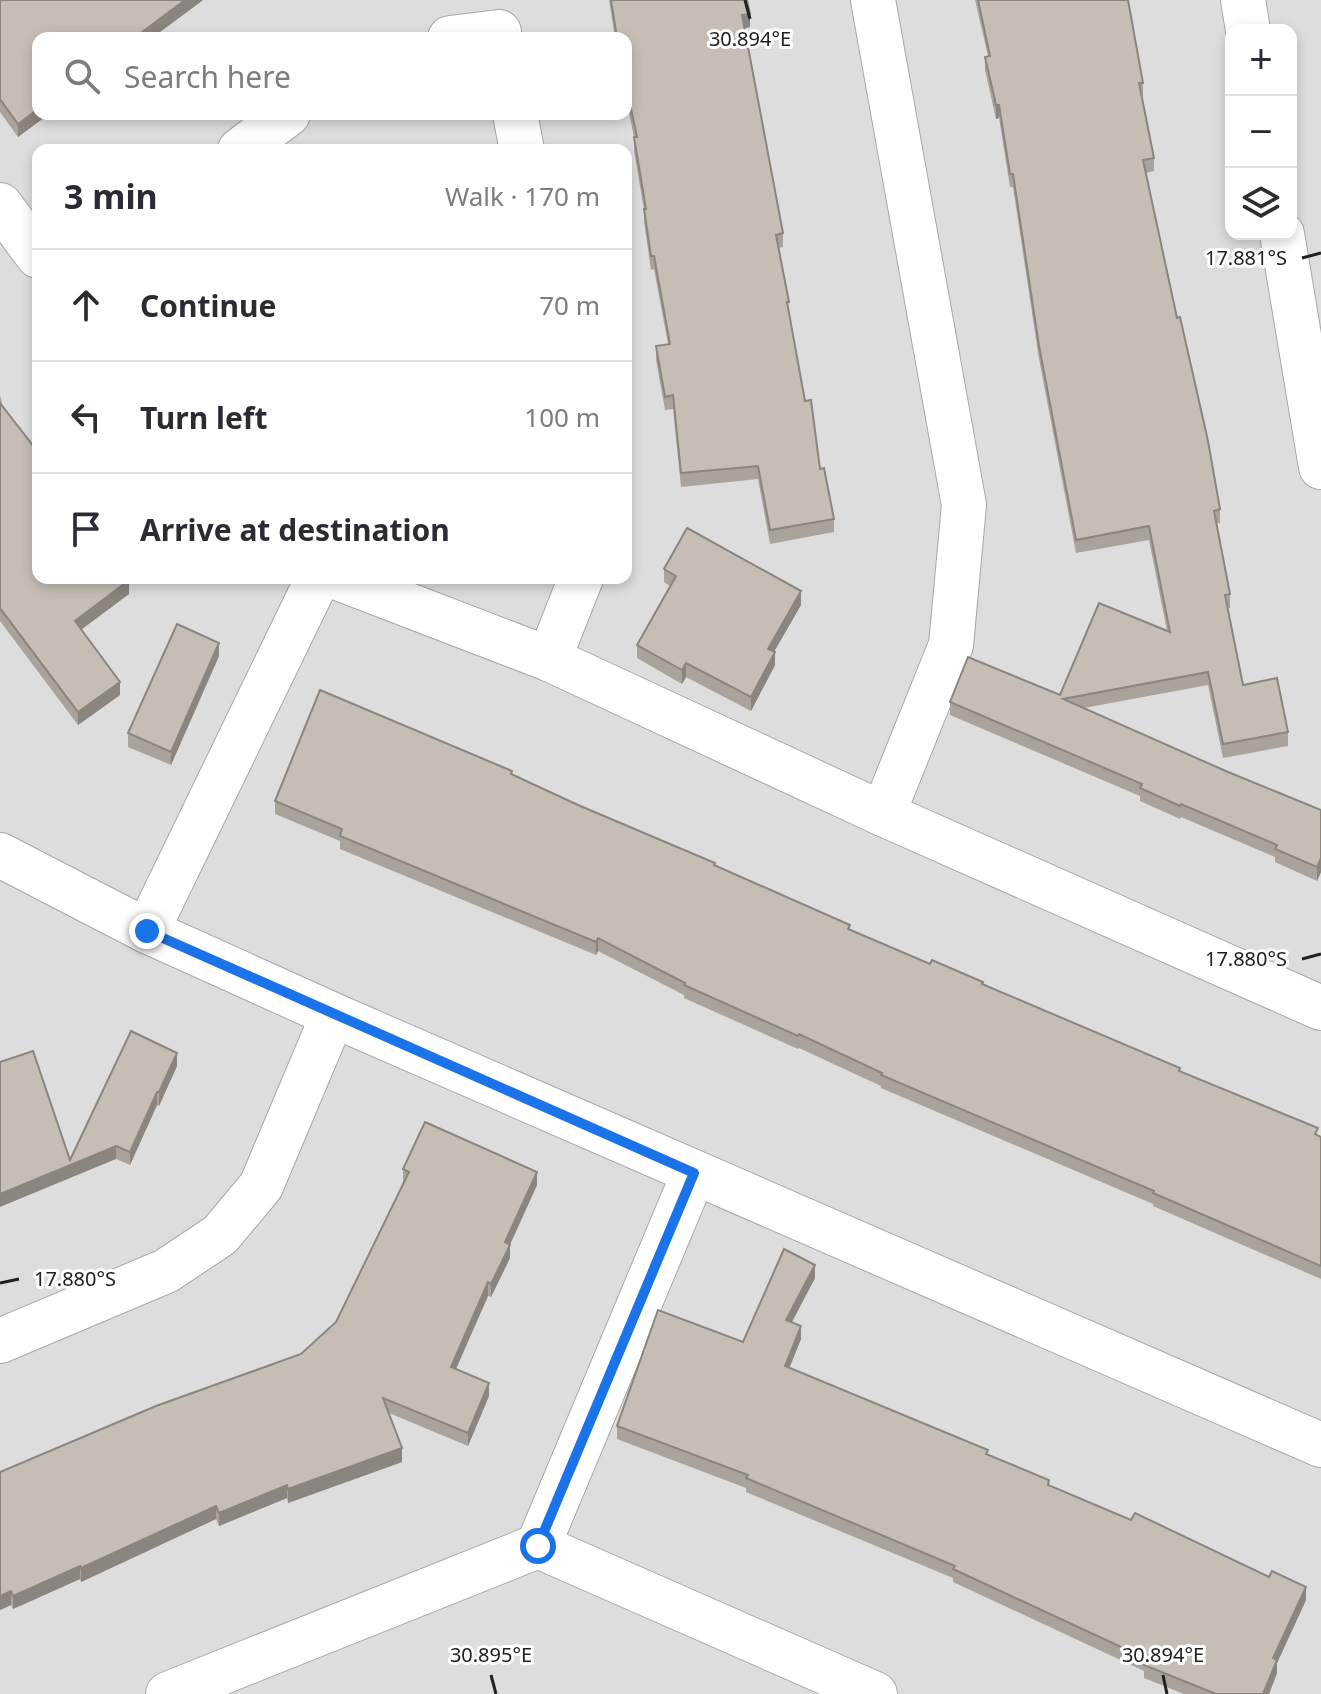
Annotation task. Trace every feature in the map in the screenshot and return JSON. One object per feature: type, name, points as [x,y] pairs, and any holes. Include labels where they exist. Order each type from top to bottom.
[{"type":"street","points":[[873,0],[964,505],[951,645],[883,814]]},
{"type":"street","points":[[1243,0],[1247,24]]},
{"type":"street","points":[[469,32],[498,23]]},
{"type":"street","points":[[248,144],[280,120]]},
{"type":"street","points":[[516,120],[521,144]]},
{"type":"street","points":[[0,205],[32,248]]},
{"type":"street","points":[[1283,240],[1321,467]]},
{"type":"street","points":[[147,931],[315,584]]},
{"type":"street","points":[[354,584],[549,659],[883,814],[1321,1007]]},
{"type":"street","points":[[549,659],[579,584]]},
{"type":"street","points":[[0,855],[147,931],[333,1015],[1321,1445]]},
{"type":"street","points":[[0,1341],[166,1271],[220,1235],[261,1186],[333,1015]]},
{"type":"street","points":[[168,1694],[538,1546],[694,1173]]},
{"type":"street","points":[[538,1546],[875,1694]]},
{"type":"shaded area","points":[[0,0],[1321,0],[1321,1694],[0,1694]]},
{"type":"building","points":[[0,0],[185,0],[142,32],[32,32],[32,114],[18,124],[0,99]]},
{"type":"building","points":[[611,0],[747,0],[750,14],[742,15],[783,233],[776,235],[787,302],[805,401],[811,400],[820,469],[824,468],[834,519],[770,530],[758,466],[681,473],[673,395],[665,397],[656,346],[670,344],[654,256],[651,256],[634,137],[637,137],[632,114],[632,32],[616,32]]},
{"type":"building","points":[[978,0],[1128,0],[1143,83],[1139,83],[1154,158],[1143,160],[1177,318],[1180,317],[1208,441],[1220,509],[1214,511],[1230,594],[1225,595],[1243,685],[1277,678],[1288,732],[1223,744],[1208,672],[1063,699],[1321,810],[1321,858],[1317,867],[1275,849],[1277,845],[1140,788],[1142,784],[950,702],[968,657],[1060,695],[1099,603],[1170,632],[1149,526],[1076,540],[1039,346],[1013,174],[1010,174],[999,105],[996,105],[985,57],[990,56]]},
{"type":"building","points":[[0,403],[32,444],[32,584],[124,584],[75,621],[120,682],[78,712],[0,608]]},
{"type":"building","points":[[687,528],[801,591],[768,649],[775,652],[751,697],[686,663],[682,670],[637,645],[676,576],[664,569]]},
{"type":"building","points":[[177,624],[219,643],[171,752],[128,733]]},
{"type":"building","points":[[320,690],[512,771],[511,774],[578,805],[850,925],[848,929],[930,964],[932,960],[1180,1068],[1179,1071],[1318,1128],[1315,1134],[1321,1137],[1321,1266],[881,1075],[799,1034],[684,985],[598,938],[596,942],[340,836],[342,829],[275,801]]},
{"type":"building","points":[[131,1031],[177,1053],[130,1152],[116,1146],[0,1194],[0,1062],[33,1051],[70,1160]]},
{"type":"building","points":[[425,1122],[537,1172],[505,1242],[510,1245],[491,1284],[488,1282],[451,1367],[489,1383],[468,1433],[383,1398],[402,1448],[288,1489],[287,1485],[219,1513],[216,1506],[81,1568],[13,1596],[11,1591],[0,1596],[0,1472],[156,1406],[301,1354],[336,1322],[409,1172],[403,1169]]},
{"type":"building","points":[[784,1249],[815,1265],[786,1320],[801,1326],[785,1366],[988,1450],[986,1454],[1049,1480],[1048,1485],[1131,1520],[1135,1513],[1269,1577],[1272,1571],[1306,1587],[1273,1658],[1277,1660],[1263,1694],[1216,1694],[1144,1665],[1147,1659],[953,1569],[955,1566],[746,1478],[748,1475],[617,1426],[658,1310],[743,1342]]},
{"type":"route","points":[[147,931],[694,1173],[538,1546]]}]
